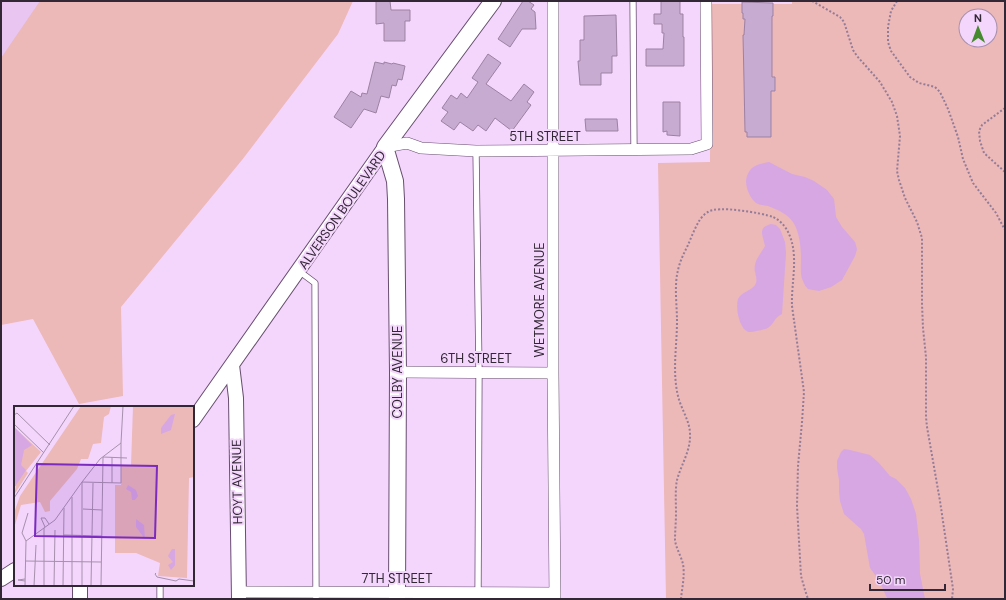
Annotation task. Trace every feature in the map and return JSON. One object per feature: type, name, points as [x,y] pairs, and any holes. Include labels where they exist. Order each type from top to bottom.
[{"type":"main road","name":"ALVERSON BOULEVARD","points":[[385,147],[492,1]]},
{"type":"main road","name":"COLBY AVENUE","points":[[385,147],[394,181],[396,198],[398,372],[397,596]]},
{"type":"street","name":"WETMORE AVENUE","points":[[553,1],[553,373],[555,596]]},
{"type":"street","name":"5TH STREET","points":[[385,147],[407,143],[421,148],[476,151],[634,150],[691,149],[707,144],[706,1]]},
{"type":"street","name":"ALVERSON BOULEVARD","points":[[194,419],[385,147]]},
{"type":"street","name":"HOYT AVENUE","points":[[232,365],[236,398],[239,596]]},
{"type":"street","name":"6TH STREET","points":[[398,372],[553,373]]},
{"type":"street","points":[[1,579],[14,571]]},
{"type":"street","points":[[80,586],[80,599]]},
{"type":"street","name":"7TH STREET","points":[[239,596],[555,596]]},
{"type":"lane","points":[[633,1],[634,150]]},
{"type":"lane","points":[[476,151],[479,372],[478,596]]},
{"type":"lane","points":[[299,271],[314,283],[316,596]]},
{"type":"lane","points":[[160,586],[160,599]]},
{"type":"path","points":[[812,1],[840,17],[844,22],[853,50],[880,82],[892,102],[897,116],[900,136],[897,171],[905,198],[918,222],[922,238],[922,304],[926,357],[927,427],[944,525],[953,589],[952,599]]},
{"type":"path","points":[[897,1],[891,11],[888,27],[888,42],[891,51],[910,77],[919,83],[935,86],[940,92],[948,109],[973,183],[996,213],[1005,230]]},
{"type":"path","points":[[1005,108],[982,125],[979,131],[980,141],[984,152],[1005,172]]},
{"type":"path","points":[[681,599],[683,572],[682,563],[675,540],[676,493],[677,480],[691,439],[690,431],[678,397],[675,378],[677,338],[676,276],[698,222],[709,210],[718,208],[773,217],[786,227],[792,241],[794,260],[792,306],[804,392],[798,466],[797,506],[801,576],[804,590],[808,599]]},
{"type":"shaded area","points":[[1,1],[42,1],[1,60]]},
{"type":"shaded area","points":[[40,1],[353,1],[338,34],[242,160],[121,307],[123,396],[79,404],[33,319],[1,325],[1,58]]},
{"type":"shaded area","points":[[792,1],[1005,1],[1005,599],[666,599],[658,163],[710,162],[711,4],[792,4]]},
{"type":"shaded area","points":[[769,162],[792,174],[814,181],[827,190],[834,199],[836,217],[842,227],[855,242],[857,249],[855,256],[842,280],[831,287],[819,291],[807,288],[801,276],[800,241],[793,222],[785,214],[778,210],[756,203],[749,194],[746,179],[749,172],[753,167]]},
{"type":"shaded area","points":[[771,224],[776,225],[780,229],[785,242],[786,253],[782,314],[777,317],[767,328],[751,332],[744,329],[741,324],[737,303],[742,294],[755,286],[756,262],[765,246],[762,230]]},
{"type":"shaded area","points":[[844,449],[870,455],[890,476],[896,479],[905,488],[911,499],[916,514],[920,574],[925,599],[888,599],[879,580],[870,568],[864,534],[861,529],[844,514],[840,501],[837,461]]},
{"type":"building","points":[[376,1],[390,1],[391,10],[410,10],[410,21],[405,21],[405,41],[384,41],[384,23],[376,24]]},
{"type":"building","points":[[523,1],[528,1],[534,5],[531,9],[535,12],[536,29],[522,29],[510,47],[498,39]]},
{"type":"building","points":[[661,1],[680,1],[680,14],[683,14],[684,66],[646,66],[646,49],[663,49],[664,33],[662,33],[662,24],[654,24],[654,14],[661,14]]},
{"type":"building","points":[[742,2],[773,3],[772,77],[775,77],[775,91],[771,91],[771,137],[747,137],[747,132],[745,132],[743,35],[745,19],[743,19]]},
{"type":"building","points":[[616,15],[617,56],[612,56],[612,73],[601,73],[601,85],[580,85],[578,61],[580,61],[580,40],[584,40],[584,16]]},
{"type":"building","points":[[488,54],[501,63],[486,84],[511,101],[524,84],[534,92],[527,102],[531,105],[512,131],[495,118],[486,131],[478,125],[473,131],[460,122],[454,130],[441,121],[448,112],[442,108],[451,95],[457,99],[461,93],[467,98],[478,82],[472,78]]},
{"type":"building","points":[[375,62],[384,64],[384,62],[393,63],[405,66],[402,80],[398,79],[396,86],[392,85],[389,98],[381,96],[376,113],[364,109],[351,128],[334,117],[351,91],[361,97],[362,93],[367,94]]},
{"type":"building","points":[[663,102],[680,102],[680,136],[667,135],[667,131],[663,132]]},
{"type":"building","points":[[585,119],[617,119],[618,131],[586,131]]}]
